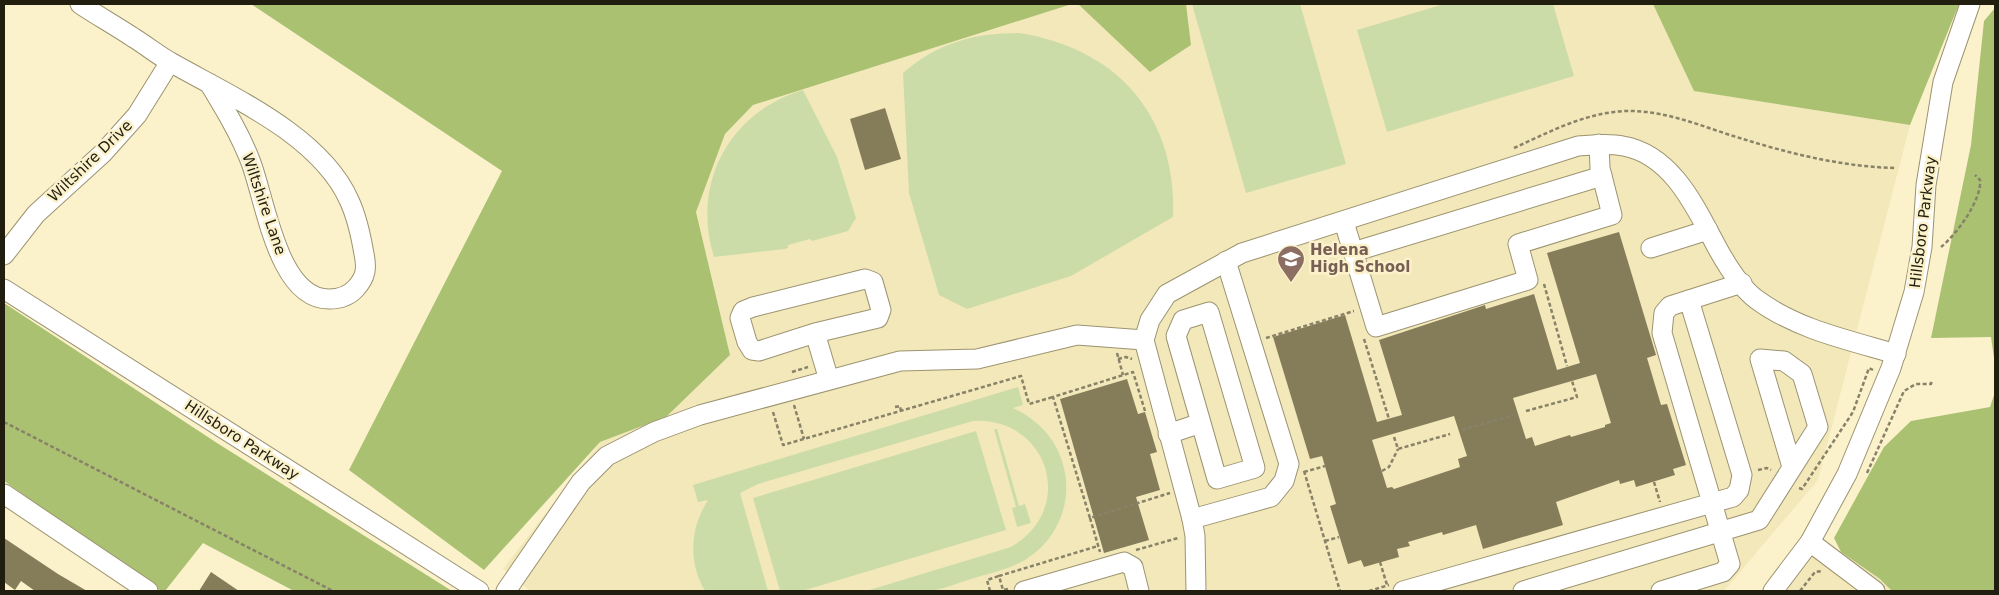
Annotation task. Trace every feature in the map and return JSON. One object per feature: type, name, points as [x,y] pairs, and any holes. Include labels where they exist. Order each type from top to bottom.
[{"type":"street","name":"Wiltshire Lane","points":[[79,4],[170,62],[226,91],[306,146],[324,163],[349,198],[356,217],[367,270],[360,284],[350,295],[334,300],[318,299],[294,279],[284,263],[270,228],[251,162],[240,135],[209,83]]},
{"type":"street","name":"Hillsboro Parkway","points":[[1773,591],[1810,542],[1847,474],[1896,354],[1914,292],[1922,247],[1926,185],[1943,82],[1970,4]]},
{"type":"street","name":"Wiltshire Drive","points":[[4,255],[36,214],[103,153],[137,115],[170,62]]},
{"type":"street","points":[[1196,591],[1195,536],[1192,520],[1144,340],[1150,320],[1167,294],[1226,260],[1242,253],[1578,146],[1599,144],[1624,146],[1653,158],[1686,189],[1727,265],[1754,298],[1796,324],[1896,354]]},
{"type":"street","points":[[1344,222],[1376,328],[1528,280],[1518,244],[1612,215],[1602,176],[1599,144]]},
{"type":"street","points":[[1353,252],[1602,176]]},
{"type":"street","points":[[1650,248],[1708,230]]},
{"type":"street","points":[[1192,520],[1262,501],[1279,490],[1289,464],[1226,260]]},
{"type":"street","points":[[865,279],[873,282],[881,310],[878,318],[815,333],[760,351],[752,350],[747,342],[740,318],[743,311],[754,307],[865,279]]},
{"type":"street","points":[[1661,591],[1714,576],[1728,569],[1730,558],[1662,333],[1664,312],[1670,306],[1742,283]]},
{"type":"street","name":"Hillsboro Parkway","points":[[4,289],[479,591]]},
{"type":"street","points":[[1403,591],[1733,497],[1739,490],[1742,475],[1689,300]]},
{"type":"street","points":[[1209,312],[1255,468],[1217,479],[1201,423],[1176,336],[1183,320],[1209,312]]},
{"type":"street","points":[[815,333],[829,380]]},
{"type":"street","points":[[506,591],[581,482],[607,456],[654,432],[700,415],[900,361],[977,360],[1077,335],[1144,340]]},
{"type":"street","points":[[1523,591],[1758,520],[1818,427],[1802,374],[1784,361],[1760,359],[1792,467]]},
{"type":"street","points":[[1168,434],[1201,423]]},
{"type":"street","points":[[4,494],[148,591]]},
{"type":"street","points":[[1810,542],[1875,591]]},
{"type":"street","points":[[1024,591],[1124,562],[1133,567],[1139,591]]},
{"type":"path","points":[[1512,148],[1575,122],[1605,113],[1645,112],[1692,122],[1744,140],[1797,153],[1838,162],[1896,168]]},
{"type":"path","points":[[1940,247],[1957,231],[1978,194],[1980,180],[1975,175]]},
{"type":"path","points":[[1118,359],[1129,358],[1134,362]]},
{"type":"path","points":[[1802,489],[1853,412],[1869,368]]},
{"type":"path","points":[[769,396],[783,445],[1021,376],[1029,404],[1135,371],[1134,377]]},
{"type":"path","points":[[1865,476],[1904,391],[1916,384],[1931,384],[1932,380]]},
{"type":"path","points":[[1526,411],[1577,397],[1572,381]]},
{"type":"path","points":[[789,391],[804,439]]},
{"type":"path","points":[[1053,397],[1103,560]]},
{"type":"path","points":[[896,407],[900,406],[901,411]]},
{"type":"path","points":[[1462,430],[1513,414]]},
{"type":"path","points":[[4,422],[333,591]]},
{"type":"path","points":[[1382,471],[1388,467],[1398,449],[1450,434]]},
{"type":"path","points":[[1394,437],[1398,449]]},
{"type":"path","points":[[1302,464],[1340,591]]},
{"type":"path","points":[[1304,472],[1325,466]]},
{"type":"path","points":[[1090,518],[1174,492]]},
{"type":"path","points":[[1652,506],[1669,501]]},
{"type":"path","points":[[1325,541],[1339,537]]},
{"type":"path","points":[[990,591],[987,580],[1098,546]]},
{"type":"path","points":[[1380,562],[1389,591]]},
{"type":"path","points":[[999,576],[1003,590]]},
{"type":"shaded area","name":"Helena High School","points":[[1072,4],[1078,4],[1150,72],[1191,45],[1186,4],[1653,4],[1695,91],[1910,125],[1818,480],[1724,591],[530,591],[503,569],[600,442],[666,417],[730,355],[696,212],[725,134],[753,105]]},
{"type":"shaded area","points":[[1821,545],[1841,552],[1880,579],[1892,591],[1773,591]]},
{"type":"green space","points":[[251,4],[1072,4],[753,105],[725,134],[696,212],[730,355],[666,417],[600,442],[484,570],[349,470],[502,171]]},
{"type":"green space","points":[[1078,4],[1186,4],[1191,45],[1150,72]]},
{"type":"green space","points":[[1192,4],[1300,4],[1346,164],[1246,193]]},
{"type":"green space","points":[[1444,4],[1553,4],[1574,76],[1387,132],[1357,30]]},
{"type":"green space","points":[[1653,4],[1959,4],[1910,125],[1694,91]]},
{"type":"green space","points":[[1995,8],[1995,365],[1991,337],[1931,338],[1971,145],[1984,21]]},
{"type":"green space","points":[[1019,33],[1054,41],[1085,54],[1112,71],[1134,93],[1152,118],[1164,148],[1172,181],[1173,217],[1071,276],[967,309],[939,295],[909,193],[903,73],[929,54],[957,42],[987,35]]},
{"type":"green space","points":[[803,90],[837,157],[856,218],[848,231],[812,241],[810,239],[788,245],[788,248],[785,249],[714,257],[708,230],[708,203],[713,178],[722,154],[736,133],[755,115],[777,100]]},
{"type":"green space","points":[[4,303],[217,443],[452,591],[294,591],[203,543],[165,591],[161,591],[4,481]]},
{"type":"green space","points":[[1018,387],[1023,405],[1013,408],[1032,419],[1048,434],[1059,452],[1065,473],[1066,487],[1062,514],[1056,527],[1040,549],[1029,557],[1006,569],[936,590],[915,593],[866,591],[1011,547],[1031,531],[1044,511],[1048,489],[1045,468],[1036,449],[1020,434],[999,424],[973,421],[758,484],[740,493],[768,591],[705,591],[696,568],[693,545],[698,522],[708,500],[698,502],[693,485]]},
{"type":"green space","points":[[1995,392],[1995,591],[1892,591],[1880,579],[1841,552],[1834,538],[1884,447],[1911,421],[1990,407]]},
{"type":"green space","points":[[994,429],[997,429],[1019,506],[1025,504],[1031,523],[1017,527],[1012,508],[1016,507]]},
{"type":"green space","points":[[976,431],[1006,530],[802,591],[780,591],[753,498]]},
{"type":"building","points":[[885,108],[901,159],[865,170],[850,119]]},
{"type":"building","points":[[1619,232],[1656,355],[1647,358],[1661,405],[1667,404],[1686,465],[1673,469],[1675,475],[1636,487],[1634,480],[1620,484],[1619,480],[1556,502],[1563,525],[1483,549],[1476,525],[1443,535],[1442,532],[1408,542],[1410,546],[1397,549],[1399,557],[1364,567],[1361,560],[1348,564],[1330,506],[1336,504],[1322,456],[1310,459],[1273,337],[1345,315],[1377,422],[1402,415],[1379,340],[1485,305],[1486,309],[1534,294],[1557,370],[1580,363],[1547,253]],"holes":[[[1596,374],[1611,423],[1605,425],[1605,427],[1535,446],[1532,437],[1526,439],[1513,398]],[[1454,416],[1467,456],[1458,459],[1460,467],[1394,489],[1392,487],[1387,488],[1372,440]]]},
{"type":"building","points":[[1127,379],[1138,414],[1145,412],[1157,452],[1150,454],[1160,490],[1136,497],[1149,540],[1104,553],[1060,399]]},
{"type":"building","points":[[4,538],[87,591],[35,591],[21,581],[15,590],[4,582]]},
{"type":"building","points":[[211,572],[239,591],[199,591]]},
{"type":"place","name":"Helena High School","points":[[1291,283]]}]
